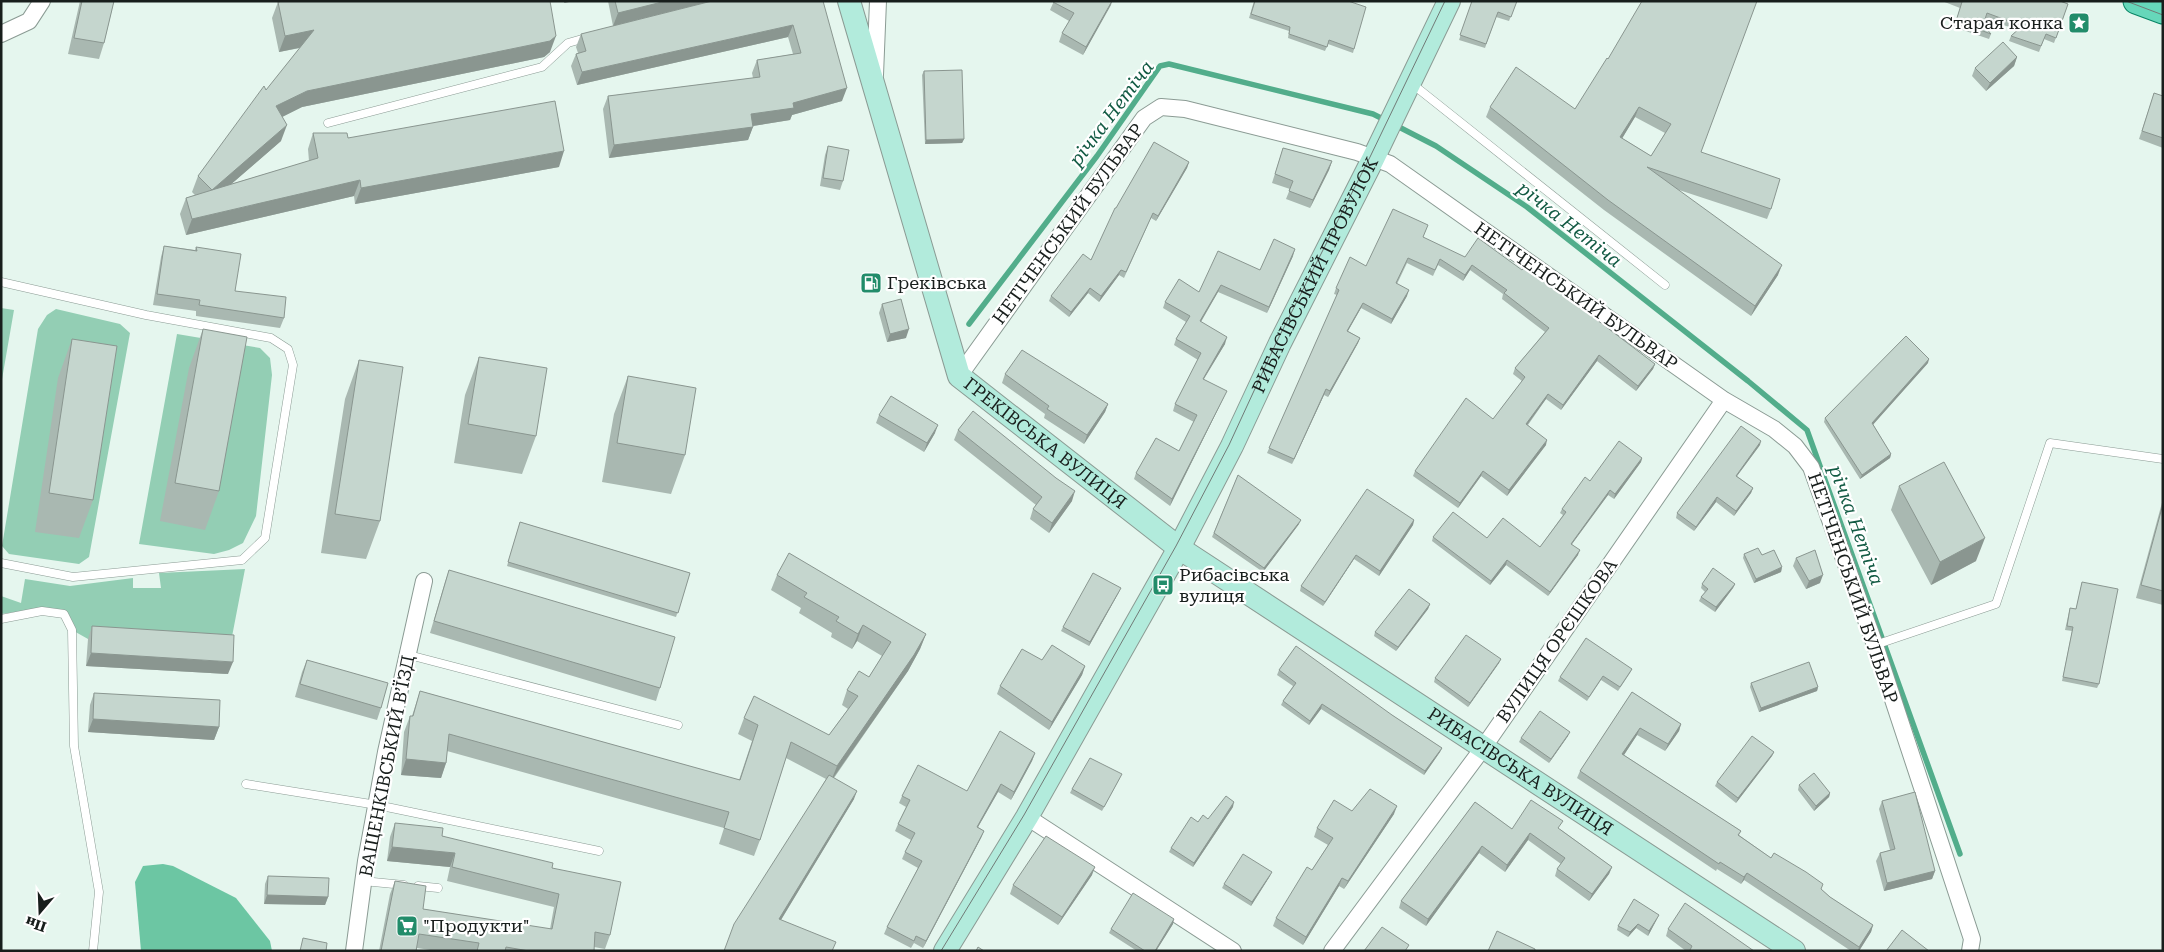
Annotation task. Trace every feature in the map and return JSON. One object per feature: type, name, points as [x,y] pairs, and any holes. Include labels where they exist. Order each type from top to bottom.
[{"type":"main road","points":[[2136,1],[2163,12]]},
{"type":"street","points":[[3,34],[28,21],[42,1]]},
{"type":"street","name":"ГРЕКІВСЬКА ВУЛИЦЯ","points":[[849,1],[958,376],[1187,553]]},
{"type":"street","points":[[874,90],[878,1]]},
{"type":"street","name":"РИБАСІВСЬКИЙ ПРОВУЛОК","points":[[1187,553],[1449,1]]},
{"type":"street","name":"НЕТІЧЕНСЬКИЙ БУЛЬВАР","points":[[958,376],[1144,118],[1161,106],[1185,109],[1357,152],[1390,164],[1724,400],[1774,429],[1795,446],[1811,467],[1875,645],[1972,939],[1970,951]]},
{"type":"street","name":"ВУЛИЦЯ ОРЄШКОВА","points":[[1332,951],[1483,748],[1724,400]]},
{"type":"street","points":[[945,951],[1187,553]]},
{"type":"street","name":"РИБАСІВСЬКА ВУЛИЦЯ","points":[[1187,553],[1794,951]]},
{"type":"street","name":"ВАЩЕНКІВСЬКИЙ В’ЇЗД","points":[[354,951],[363,881],[386,752],[424,581]]},
{"type":"street","points":[[1027,817],[1234,951]]},
{"type":"lane","points":[[328,123],[542,67],[568,43],[595,36]]},
{"type":"lane","points":[[1410,82],[1665,285]]},
{"type":"lane","points":[[1,282],[146,314],[271,338],[288,349],[293,365],[266,538],[242,560],[73,577],[1,563]]},
{"type":"lane","points":[[1875,645],[1996,604],[2050,443],[2163,459]]},
{"type":"lane","points":[[1,619],[42,612],[64,614],[72,630],[74,746],[99,892],[93,951]]},
{"type":"lane","points":[[409,655],[678,725]]},
{"type":"lane","points":[[246,784],[377,805],[599,851]]},
{"type":"lane","points":[[363,881],[438,888]]},
{"type":"green space","points":[[1,308],[14,310],[1,385]]},
{"type":"green space","points":[[56,309],[120,324],[130,333],[89,557],[79,564],[9,554],[2,546],[38,329],[47,315]]},
{"type":"green space","points":[[177,334],[260,348],[270,358],[272,375],[256,516],[243,543],[229,550],[214,554],[139,544]]},
{"type":"green space","points":[[245,569],[230,647],[88,639],[72,630],[63,614],[38,609],[1,614],[1,596],[21,603],[25,579],[70,586],[133,578],[133,588],[161,588],[159,573]]},
{"type":"green space","points":[[163,864],[173,866],[236,898],[270,941],[272,951],[141,951],[135,882],[143,866]]},
{"type":"building","points":[[82,1],[114,1],[104,43],[74,38]]},
{"type":"building","points":[[550,1],[556,36],[550,41],[307,91],[276,106],[287,125],[212,190],[198,176],[264,86],[266,90],[314,30],[285,36],[278,2]]},
{"type":"building","points":[[615,1],[666,1],[618,13]]},
{"type":"building","points":[[712,1],[823,1],[847,88],[793,103],[794,108],[751,114],[753,127],[614,145],[608,96],[760,77],[757,60],[801,53],[793,25],[582,72],[576,54],[586,51],[581,34]]},
{"type":"building","points":[[1054,1],[1112,1],[1086,47],[1062,33],[1074,13]]},
{"type":"building","points":[[1255,1],[1348,1],[1366,7],[1354,49],[1329,40],[1327,47],[1289,34],[1290,27],[1251,14]]},
{"type":"building","points":[[1472,1],[1517,1],[1511,17],[1498,12],[1486,44],[1460,35]]},
{"type":"building","points":[[1642,1],[1757,1],[1701,152],[1780,179],[1771,209],[1647,167],[1782,265],[1755,306],[1608,200],[1490,107],[1516,67],[1575,109],[1608,59]],"holes":[[[1639,107],[1671,124],[1651,156],[1620,137]]]},
{"type":"building","points":[[1960,1],[2060,1],[2068,4],[2056,38],[2046,34],[2041,46],[2011,36],[2022,26],[1987,13],[1983,25],[1991,34],[1956,21],[1962,2]]},
{"type":"building","points":[[2003,42],[2017,57],[1990,83],[1975,68]]},
{"type":"building","points":[[962,70],[964,139],[926,140],[924,71]]},
{"type":"building","points":[[2154,93],[2163,96],[2163,138],[2142,131]]},
{"type":"building","points":[[555,101],[564,151],[361,188],[360,180],[192,219],[186,198],[318,158],[313,133],[347,133],[348,138]]},
{"type":"building","points":[[1154,142],[1189,162],[1158,216],[1153,213],[1126,272],[1121,270],[1101,296],[1090,288],[1071,312],[1051,296],[1083,254],[1091,260],[1115,208]]},
{"type":"building","points":[[828,146],[849,150],[843,181],[823,178]]},
{"type":"building","points":[[1283,148],[1332,161],[1313,200],[1289,191],[1293,181],[1275,174]]},
{"type":"building","points":[[1393,209],[1428,225],[1423,237],[1465,257],[1478,238],[1522,270],[1526,266],[1655,364],[1638,386],[1599,355],[1563,405],[1548,394],[1526,424],[1547,440],[1509,490],[1483,471],[1460,503],[1415,471],[1466,398],[1493,419],[1525,377],[1515,368],[1549,328],[1504,293],[1507,290],[1472,265],[1465,275],[1440,259],[1435,270],[1408,258],[1396,283],[1409,290],[1392,319],[1363,303],[1347,331],[1360,338],[1330,391],[1326,389],[1294,459],[1269,448],[1339,290],[1336,288],[1350,257],[1366,266]]},
{"type":"building","points":[[1274,239],[1295,249],[1269,307],[1221,285],[1200,321],[1227,337],[1203,379],[1227,391],[1172,499],[1136,473],[1156,438],[1179,451],[1197,415],[1175,404],[1201,353],[1176,339],[1190,316],[1165,302],[1179,279],[1199,292],[1218,251],[1260,270]]},
{"type":"building","points":[[164,246],[197,251],[196,247],[241,254],[235,291],[286,297],[284,318],[199,305],[200,300],[157,294]]},
{"type":"building","points":[[901,299],[909,329],[890,334],[882,304]]},
{"type":"building","points":[[203,329],[247,337],[219,491],[175,483]]},
{"type":"building","points":[[1906,336],[1929,359],[1872,423],[1891,454],[1862,475],[1825,418]]},
{"type":"building","points":[[72,339],[117,346],[93,500],[49,493]]},
{"type":"building","points":[[1022,350],[1108,404],[1087,435],[1047,409],[1049,406],[1005,374]]},
{"type":"building","points":[[479,357],[547,368],[536,436],[468,424]]},
{"type":"building","points":[[359,360],[403,367],[380,521],[335,514]]},
{"type":"building","points":[[628,376],[696,388],[685,455],[617,443]]},
{"type":"building","points":[[891,396],[938,425],[927,443],[879,415]]},
{"type":"building","points":[[973,411],[1075,491],[1052,523],[1033,509],[1042,497],[958,430]]},
{"type":"building","points":[[1741,426],[1761,441],[1736,476],[1753,488],[1736,511],[1717,497],[1696,527],[1677,513]]},
{"type":"building","points":[[1619,441],[1642,458],[1615,494],[1610,490],[1571,544],[1580,550],[1550,592],[1507,560],[1491,581],[1433,537],[1453,512],[1487,538],[1503,518],[1540,547],[1566,512],[1562,509],[1585,477],[1590,481]]},
{"type":"building","points":[[1944,462],[1985,538],[1940,562],[1899,486]]},
{"type":"building","points":[[1238,475],[1301,520],[1264,568],[1214,533]]},
{"type":"building","points":[[1367,489],[1414,520],[1380,571],[1356,555],[1325,602],[1301,586]]},
{"type":"building","points":[[2163,504],[2163,591],[2141,585]]},
{"type":"building","points":[[520,522],[690,573],[678,613],[508,562]]},
{"type":"building","points":[[1758,548],[1762,555],[1774,550],[1782,567],[1756,579],[1744,554]]},
{"type":"building","points":[[1815,550],[1823,575],[1809,581],[1796,558]]},
{"type":"building","points":[[789,553],[926,634],[914,655],[837,766],[791,742],[760,840],[724,828],[729,812],[449,734],[446,763],[406,759],[410,716],[413,716],[420,691],[740,780],[758,725],[744,718],[754,696],[829,735],[858,696],[847,690],[859,671],[869,677],[891,642],[863,625],[858,634],[836,621],[839,617],[804,597],[807,593],[777,575]]},
{"type":"building","points":[[1713,568],[1735,584],[1716,607],[1701,597],[1708,589],[1702,584]]},
{"type":"building","points":[[449,570],[675,637],[660,688],[434,621]]},
{"type":"building","points":[[1093,573],[1121,588],[1090,642],[1063,627]]},
{"type":"building","points":[[2082,582],[2118,589],[2099,684],[2063,677],[2073,627],[2067,626],[2070,608],[2076,609]]},
{"type":"building","points":[[1409,589],[1430,604],[1398,647],[1375,632]]},
{"type":"building","points":[[92,626],[234,635],[233,662],[91,653]]},
{"type":"building","points":[[1466,635],[1501,659],[1470,703],[1435,678]]},
{"type":"building","points":[[1586,638],[1632,669],[1620,687],[1603,676],[1589,697],[1560,677]]},
{"type":"building","points":[[1052,645],[1085,666],[1052,722],[1000,686],[1022,649],[1042,660]]},
{"type":"building","points":[[1296,646],[1392,715],[1442,748],[1425,771],[1322,704],[1310,721],[1283,701],[1296,683],[1279,670]]},
{"type":"building","points":[[307,660],[388,683],[381,708],[300,684]]},
{"type":"building","points":[[1809,662],[1818,687],[1761,708],[1751,683]]},
{"type":"building","points":[[1632,692],[1681,724],[1668,744],[1640,728],[1622,754],[1741,831],[1738,835],[1771,858],[1774,853],[1823,884],[1821,889],[1830,897],[1873,925],[1859,947],[1747,873],[1744,877],[1720,862],[1719,864],[1580,771]]},
{"type":"building","points":[[94,693],[220,700],[219,727],[93,719]]},
{"type":"building","points":[[1540,711],[1570,732],[1551,759],[1521,738]]},
{"type":"building","points":[[1000,731],[1035,753],[1014,792],[1001,784],[977,827],[984,831],[926,941],[916,936],[914,941],[887,927],[922,861],[905,852],[915,833],[898,824],[910,800],[902,796],[918,765],[967,791]]},
{"type":"building","points":[[1752,736],[1774,752],[1738,798],[1717,782]]},
{"type":"building","points":[[1090,758],[1122,774],[1104,807],[1072,789]]},
{"type":"building","points":[[1814,773],[1830,793],[1816,806],[1799,785]]},
{"type":"building","points":[[829,775],[857,791],[779,919],[836,942],[832,951],[724,951],[734,924]]},
{"type":"building","points":[[1370,789],[1397,806],[1348,881],[1342,878],[1306,937],[1276,918],[1307,867],[1312,870],[1333,838],[1317,828],[1334,800],[1352,811]]},
{"type":"building","points":[[1915,792],[1935,871],[1887,883],[1880,853],[1895,849],[1882,801]]},
{"type":"building","points":[[1226,796],[1234,802],[1194,863],[1171,848],[1191,817],[1198,822],[1203,815],[1208,819]]},
{"type":"building","points":[[1531,800],[1563,821],[1558,828],[1612,867],[1592,894],[1557,869],[1565,858],[1530,833],[1507,865],[1482,846],[1428,919],[1401,901],[1475,802],[1512,829]]},
{"type":"building","points":[[395,823],[443,828],[442,836],[553,863],[552,868],[621,882],[610,935],[595,932],[594,951],[529,951],[506,947],[505,951],[477,951],[479,943],[419,934],[416,951],[381,951],[395,881],[426,886],[423,909],[552,929],[559,894],[452,867],[455,853],[392,847]]},
{"type":"building","points":[[1046,836],[1095,867],[1062,917],[1013,885]]},
{"type":"building","points":[[1243,854],[1272,872],[1252,902],[1224,884]]},
{"type":"building","points":[[268,876],[329,878],[328,897],[267,895]]},
{"type":"building","points":[[1133,893],[1174,919],[1155,951],[1145,951],[1111,929]]},
{"type":"building","points":[[1634,899],[1659,915],[1649,931],[1638,924],[1630,932],[1618,926]]},
{"type":"building","points":[[1685,903],[1754,951],[1691,951],[1692,946],[1668,929]]},
{"type":"building","points":[[1382,927],[1409,945],[1405,951],[1364,951]]},
{"type":"building","points":[[1902,930],[1929,951],[1886,951]]},
{"type":"building","points":[[1497,931],[1535,949],[1535,951],[1488,951]]},
{"type":"building","points":[[303,938],[327,943],[326,951],[300,951]]},
{"type":"building","points":[[978,947],[984,951],[976,951]]},
{"type":"waterway","name":"річка Нетіча","points":[[969,324],[1097,156],[1160,66],[1169,64],[1373,114],[1387,121]]},
{"type":"waterway","name":"річка Нетіча","points":[[1395,125],[1436,146],[1527,207],[1748,381],[1807,430],[1960,854]]},
{"type":"tram line","points":[[941,951],[1024,815],[1176,546],[1229,445],[1277,341],[1370,157],[1445,1]]},
{"type":"tram line","points":[[2126,1],[2163,15]]},
{"type":"place","name":"Старая конка","points":[[2079,23]]},
{"type":"place","name":"Греківська","points":[[871,283]]},
{"type":"place","name":"Рибасівська вулиця","points":[[1163,585]]},
{"type":"place","name":"\"Продукти\"","points":[[407,926]]}]
